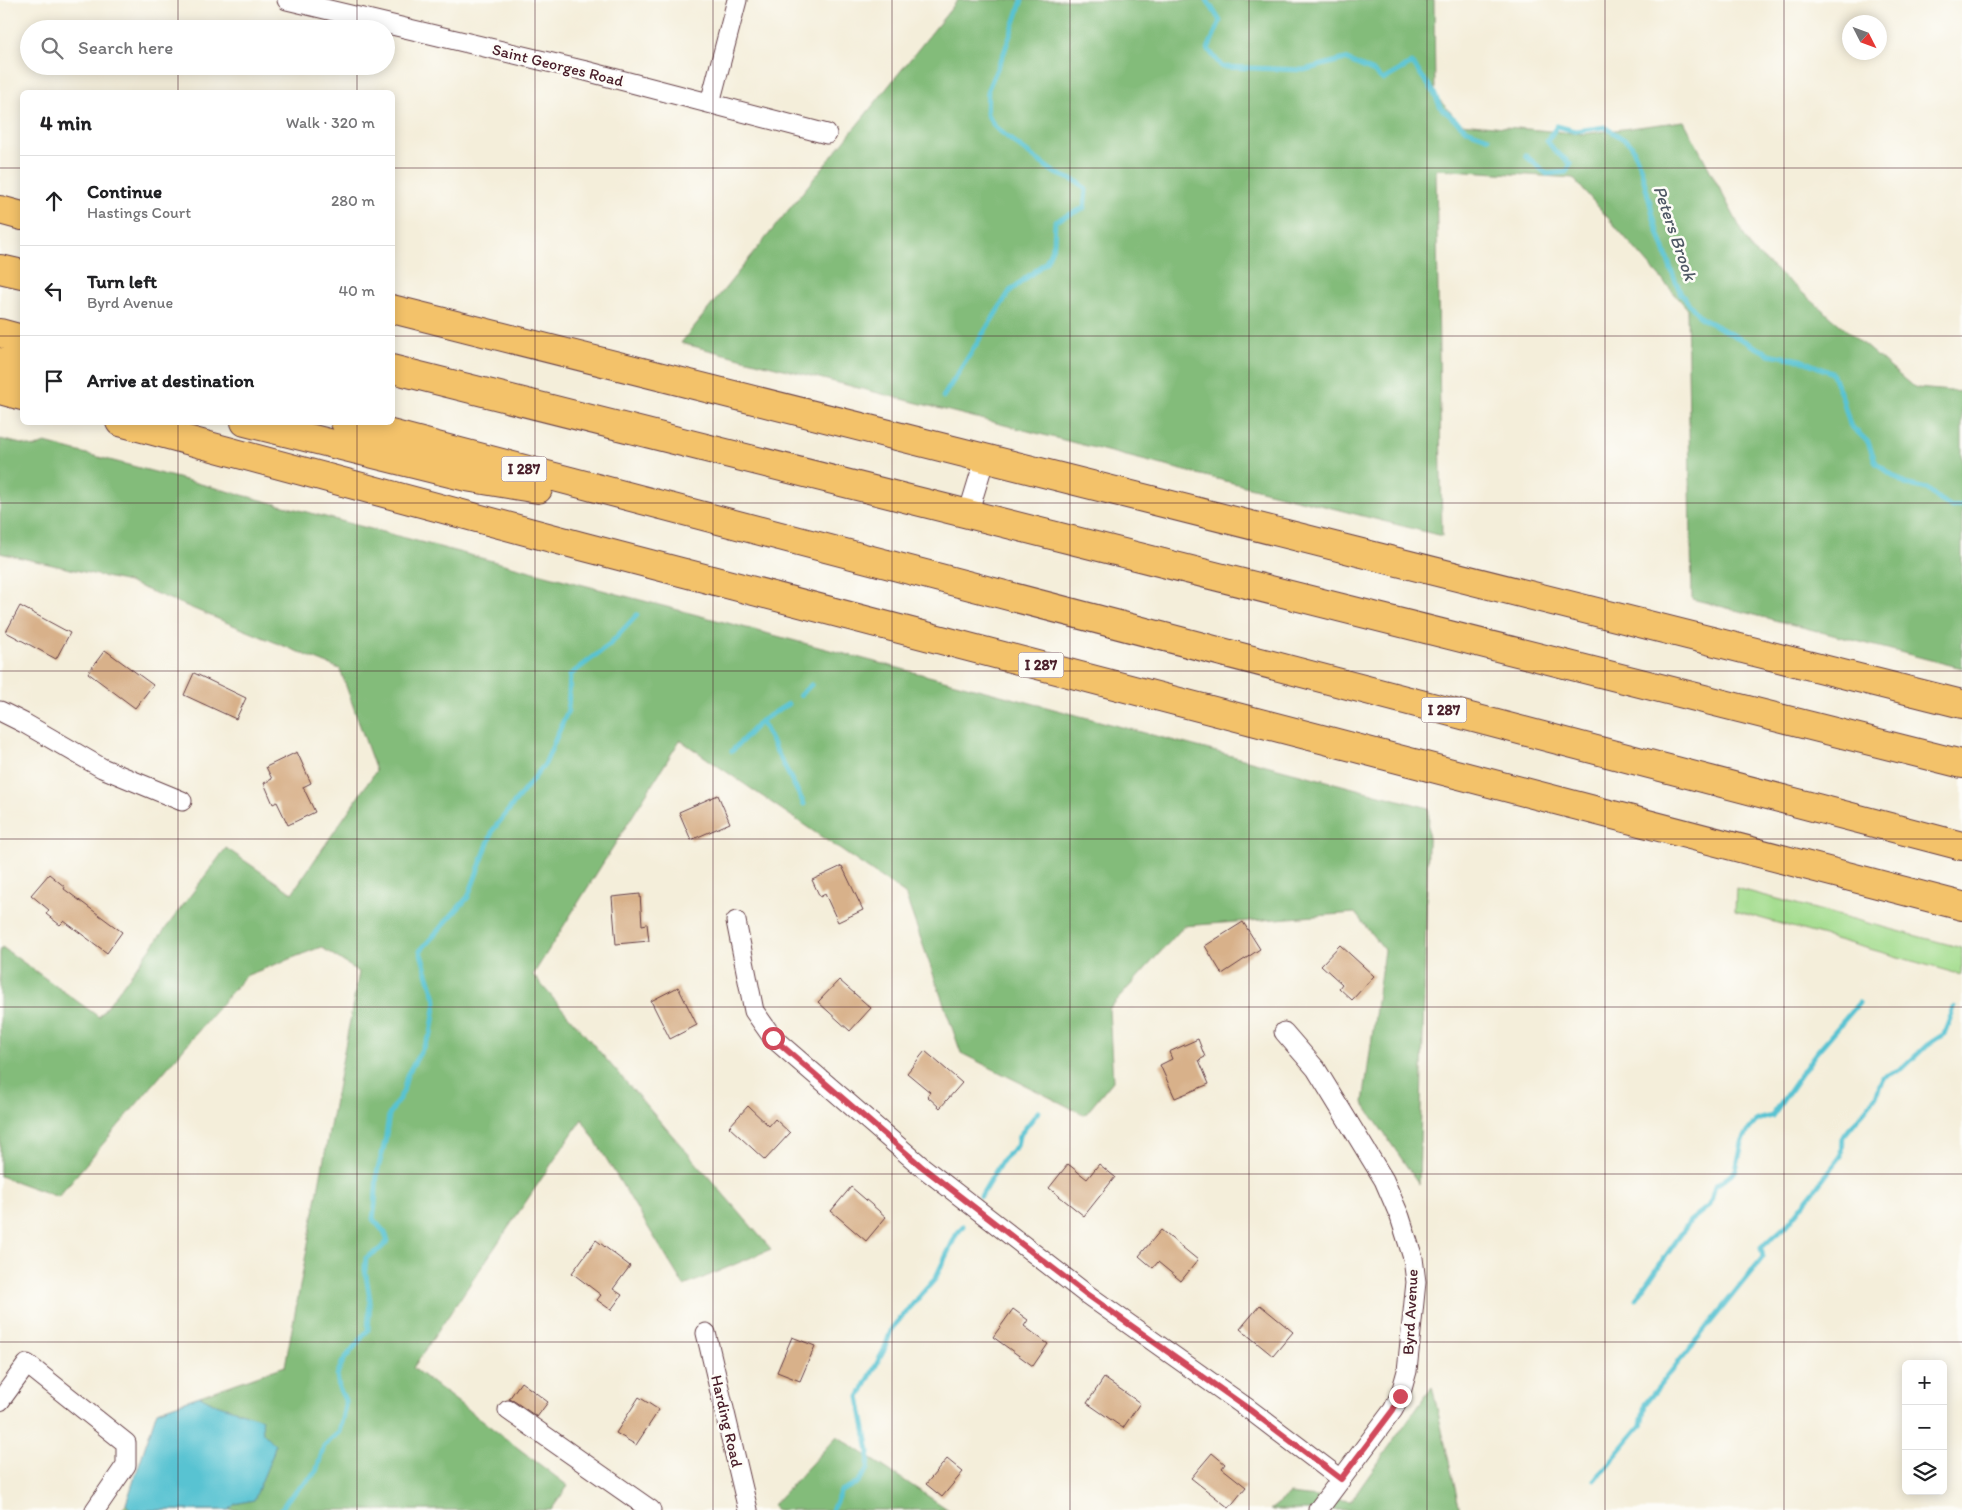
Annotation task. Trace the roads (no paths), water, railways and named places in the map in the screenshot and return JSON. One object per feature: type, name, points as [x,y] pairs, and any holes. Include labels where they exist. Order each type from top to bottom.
[{"type":"highway","points":[[0,210],[20,215]]},
{"type":"highway","points":[[0,268],[20,273]]},
{"type":"highway","points":[[395,310],[1962,704]]},
{"type":"highway","points":[[0,333],[20,338]]},
{"type":"highway","points":[[0,362],[20,367]]},
{"type":"highway","points":[[395,370],[1962,764]]},
{"type":"highway","points":[[0,390],[20,395]]},
{"type":"highway","name":"I 287","points":[[131,425],[620,556],[1142,690],[1649,826],[1962,906]]},
{"type":"highway","points":[[257,425],[466,477],[702,516]]},
{"type":"highway","name":"I 287","points":[[356,425],[1962,846]]},
{"type":"street","name":"Saint Georges Road","points":[[287,0],[371,20]]},
{"type":"street","points":[[710,103],[737,0]]},
{"type":"street","name":"Saint Georges Road","points":[[395,26],[586,71],[827,134]]},
{"type":"street","points":[[968,514],[985,458]]},
{"type":"street","points":[[0,711],[102,768],[182,801]]},
{"type":"street","points":[[736,921],[754,1011],[773,1038],[921,1166],[1085,1293],[1250,1410],[1341,1479]]},
{"type":"street","name":"Byrd Avenue","points":[[1284,1032],[1316,1069],[1384,1180],[1400,1217],[1413,1258],[1416,1282],[1406,1371],[1400,1396],[1393,1410],[1318,1510]]},
{"type":"street","name":"Harding Road","points":[[706,1333],[748,1510]]},
{"type":"street","points":[[0,1401],[27,1364],[126,1442],[126,1465],[95,1510]]},
{"type":"street","points":[[508,1410],[651,1510]]},
{"type":"water","points":[[200,1396],[213,1403],[262,1419],[263,1433],[275,1445],[254,1500],[235,1504],[229,1510],[131,1510],[126,1504],[157,1411]]},
{"type":"waterway","points":[[943,397],[1010,291],[1046,262],[1054,244],[1055,221],[1084,208],[1086,190],[1078,182],[1055,173],[1016,144],[995,127],[987,114],[988,89],[1004,53],[1022,0]]},
{"type":"waterway","name":"Peters Brook","points":[[1207,0],[1220,21],[1208,49],[1222,67],[1304,70],[1345,59],[1374,72],[1383,80],[1412,63],[1433,91],[1441,108],[1467,130],[1489,138]]},
{"type":"waterway","name":"Peters Brook","points":[[1526,156],[1547,174],[1566,172],[1571,164],[1556,152],[1547,141],[1557,126],[1575,131],[1605,127],[1631,144],[1641,169],[1656,226],[1672,272],[1681,294],[1701,318],[1769,354],[1801,360],[1832,373],[1842,397],[1850,425],[1868,442],[1876,463],[1905,484],[1927,489],[1952,507],[1962,505]]},
{"type":"waterway","points":[[281,1510],[288,1499],[316,1472],[324,1446],[339,1432],[345,1400],[339,1388],[337,1375],[343,1361],[368,1330],[370,1300],[365,1269],[366,1258],[388,1241],[385,1233],[373,1219],[377,1173],[385,1142],[389,1115],[403,1092],[407,1075],[431,1034],[436,1001],[420,951],[468,897],[493,830],[545,764],[568,710],[570,675],[608,646],[637,615]]},
{"type":"waterway","points":[[800,695],[811,685]]},
{"type":"waterway","points":[[732,751],[761,721],[788,704]]},
{"type":"waterway","points":[[761,721],[804,804]]},
{"type":"waterway","points":[[1636,1299],[1690,1221],[1710,1205],[1715,1186],[1736,1170],[1742,1143],[1748,1131],[1757,1120],[1772,1116],[1815,1054],[1859,1003]]},
{"type":"waterway","points":[[1595,1480],[1641,1425],[1645,1404],[1763,1257],[1761,1248],[1789,1223],[1841,1156],[1842,1138],[1876,1096],[1883,1077],[1903,1068],[1927,1045],[1944,1034],[1954,1008]]},
{"type":"waterway","points":[[981,1196],[1003,1159],[1017,1146],[1019,1136],[1038,1112]]},
{"type":"waterway","points":[[832,1510],[841,1491],[857,1483],[868,1469],[869,1451],[859,1397],[884,1350],[892,1328],[935,1279],[956,1235],[963,1226]]}]
